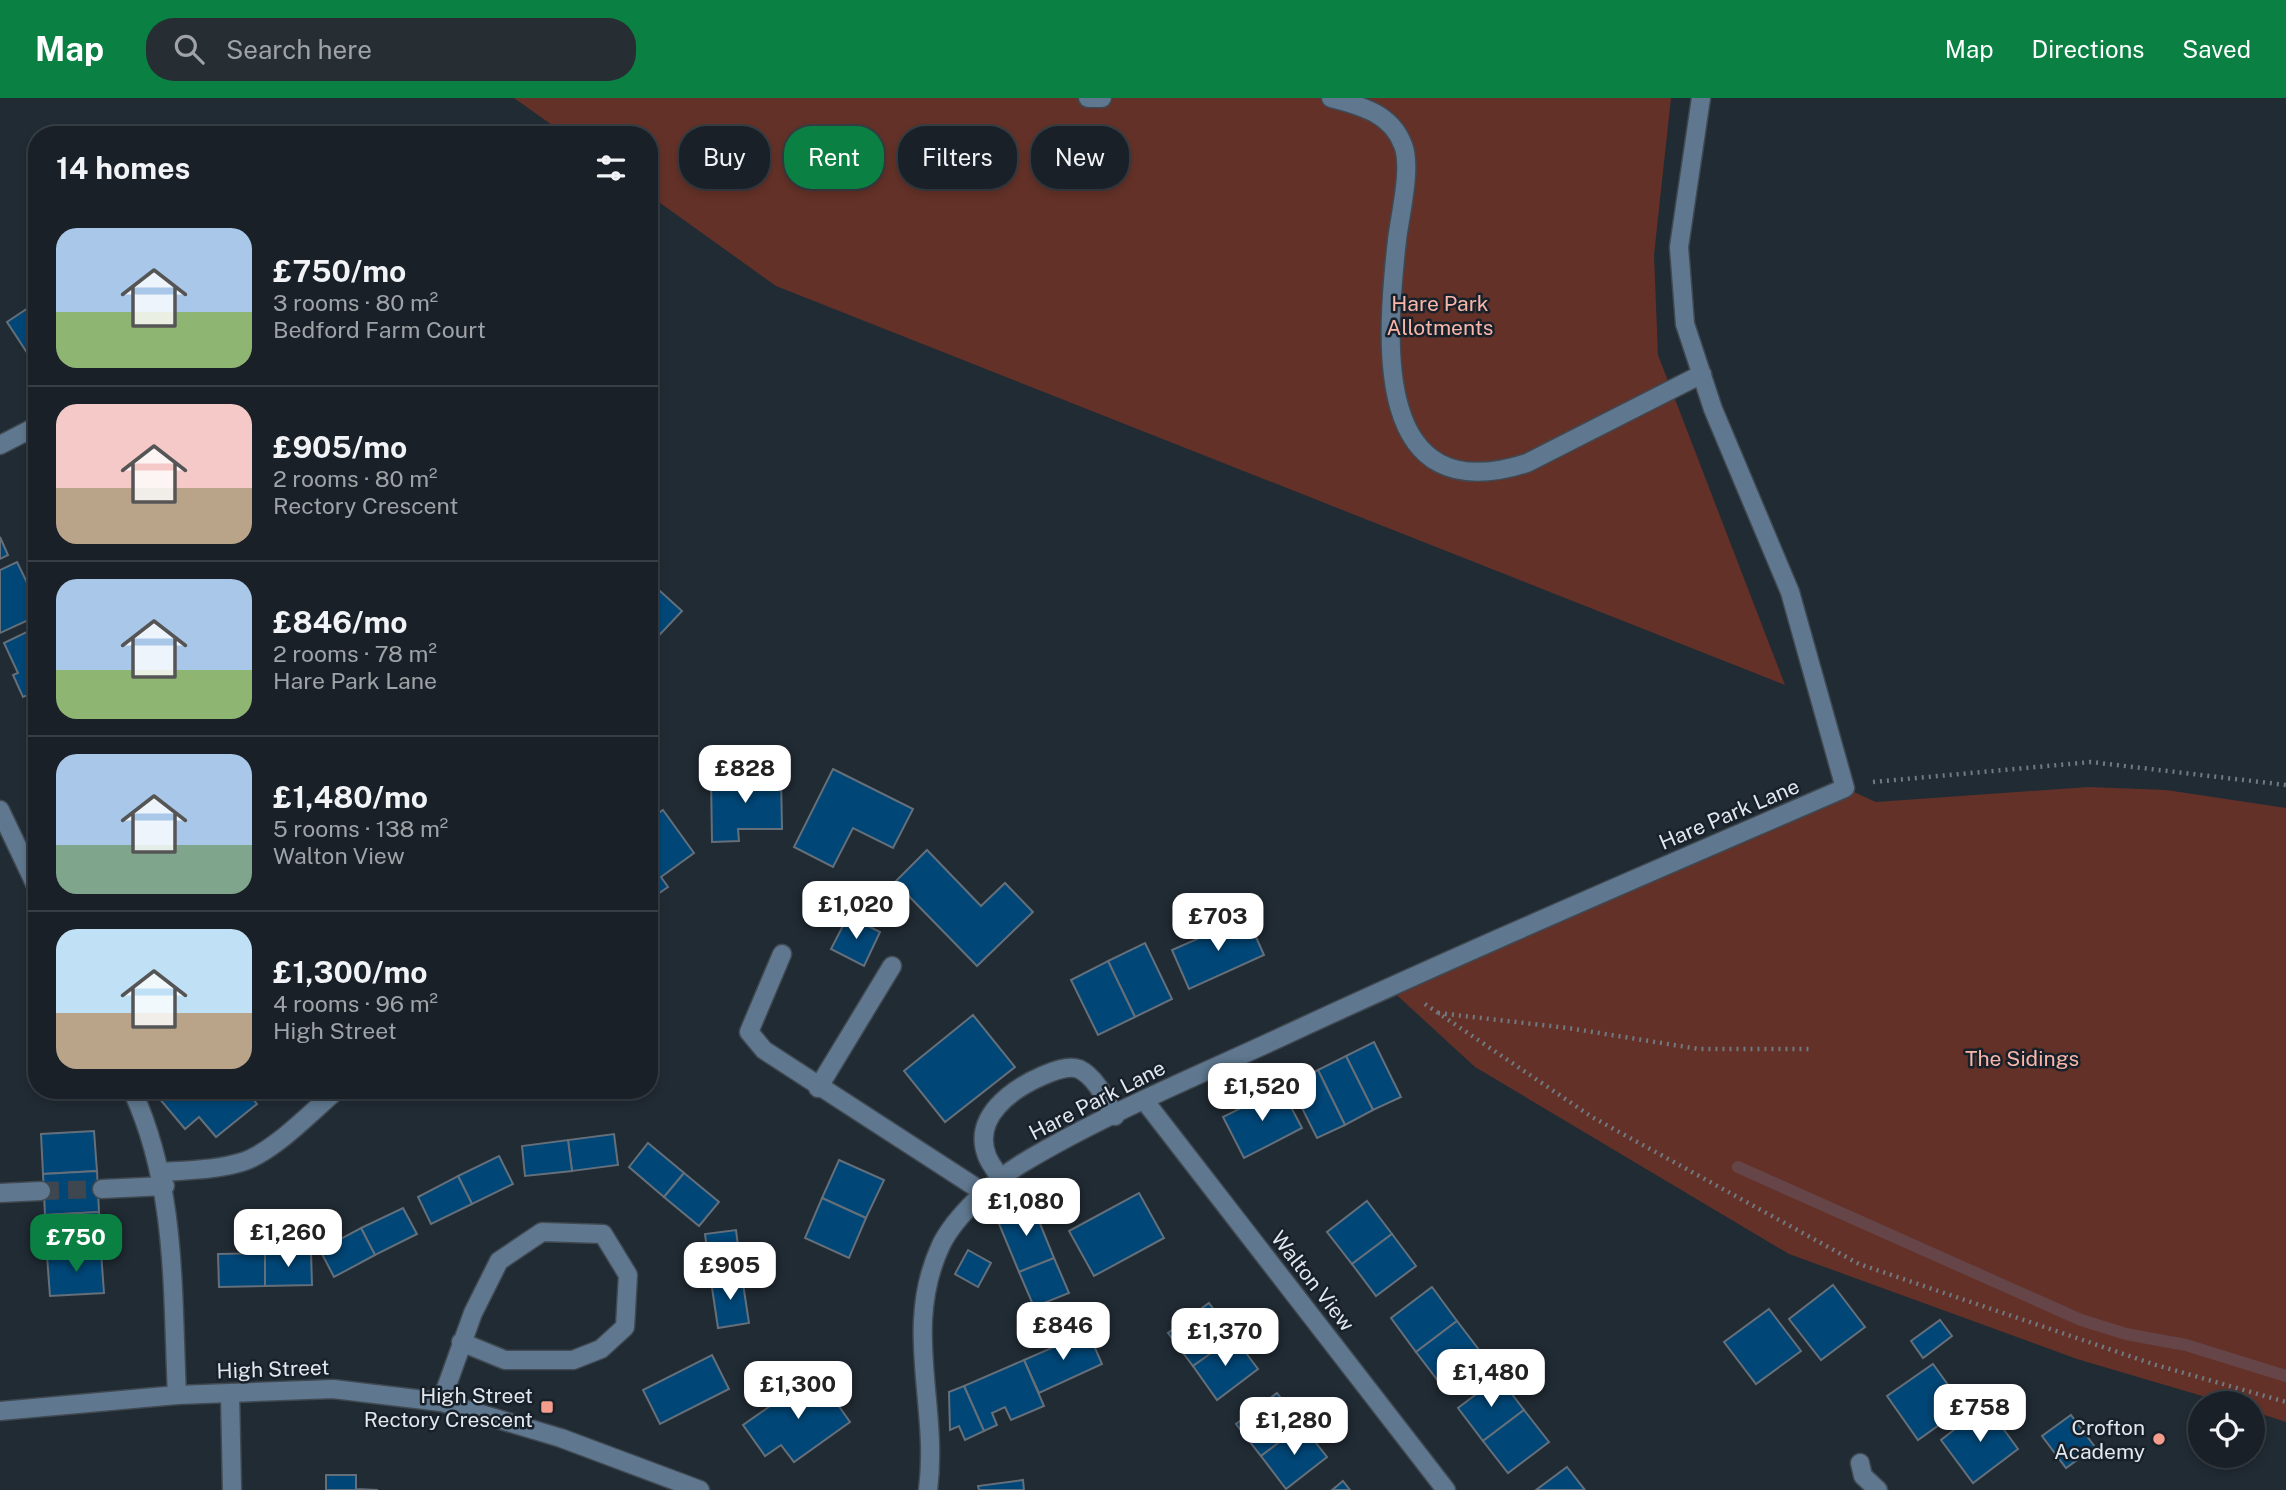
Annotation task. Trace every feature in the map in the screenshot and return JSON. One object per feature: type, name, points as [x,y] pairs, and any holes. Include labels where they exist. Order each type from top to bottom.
[{"type":"street","points":[[1088,98],[1102,98]]},
{"type":"street","points":[[1331,98],[1368,108],[1393,125],[1404,147],[1406,169],[1393,278],[1394,399],[1407,433],[1433,460],[1466,471],[1496,472],[1527,463],[1702,374]]},
{"type":"street","points":[[1701,98],[1679,247],[1685,324],[1713,409],[1790,592],[1845,788]]},
{"type":"street","points":[[0,444],[28,430]]},
{"type":"street","name":"Hare Park Lane","points":[[928,1490],[928,1406],[920,1332],[926,1286],[943,1242],[983,1192],[1020,1165],[1144,1100],[1401,981],[1845,788]]},
{"type":"street","points":[[0,810],[28,869]]},
{"type":"street","points":[[782,954],[749,1032],[764,1051],[983,1192]]},
{"type":"street","points":[[818,1088],[892,966]]},
{"type":"street","points":[[1001,1179],[987,1157],[984,1136],[989,1118],[998,1103],[1020,1086],[1059,1069],[1076,1068],[1088,1075],[1115,1116]]},
{"type":"street","points":[[135,1099],[163,1179],[170,1222],[177,1395]]},
{"type":"street","points":[[102,1189],[244,1161],[268,1148],[326,1099]]},
{"type":"street","name":"Walton View","points":[[1144,1100],[1446,1490]]},
{"type":"street","points":[[0,1193],[41,1191]]},
{"type":"street","points":[[441,1402],[461,1342],[499,1261],[542,1232],[603,1234],[628,1275],[625,1326],[601,1349],[573,1360],[505,1360],[461,1342]]},
{"type":"street","name":"High Street","points":[[0,1411],[177,1395],[333,1390],[441,1402],[561,1438],[700,1490]]},
{"type":"street","points":[[230,1393],[232,1490]]},
{"type":"street","points":[[1860,1463],[1863,1476],[1878,1490]]},
{"type":"path","points":[[1845,788],[1889,778],[2091,762],[2286,785]]},
{"type":"path","points":[[1401,981],[1414,997],[1592,1117],[1859,1264],[2156,1365],[2286,1402]]},
{"type":"path","points":[[1437,1013],[1568,1028],[1699,1049],[1809,1049]]},
{"type":"green space","name":"Hare Park Allotments","points":[[514,98],[1671,98],[1654,255],[1658,355],[1785,685],[776,286],[658,201],[658,126],[553,126]]},
{"type":"green space","name":"The Sidings","points":[[2089,787],[2166,790],[2286,808],[2286,1422],[2265,1415],[2265,1391],[2188,1392],[2077,1359],[1789,1254],[1475,1067],[1388,987],[1845,788],[1876,802]]},
{"type":"building","points":[[28,308],[28,354],[7,322]]},
{"type":"building","points":[[0,537],[8,555],[0,559]]},
{"type":"building","points":[[17,562],[28,585],[28,620],[0,633],[0,570]]},
{"type":"building","points":[[658,589],[682,611],[658,636]]},
{"type":"building","points":[[28,631],[28,695],[23,697],[13,675],[18,673],[4,643]]},
{"type":"building","points":[[833,769],[913,809],[893,848],[853,828],[833,867],[794,847]]},
{"type":"building","points":[[781,776],[782,829],[738,829],[739,841],[712,842],[711,777]]},
{"type":"building","points":[[663,810],[694,853],[661,877],[668,887],[658,894],[658,814]]},
{"type":"building","points":[[927,850],[981,906],[1005,883],[1033,912],[977,966],[895,882]]},
{"type":"building","points":[[848,916],[880,932],[864,966],[831,949]]},
{"type":"building","points":[[1247,917],[1264,955],[1189,989],[1172,950]]},
{"type":"building","points":[[1145,943],[1172,999],[1135,1017],[1108,961]]},
{"type":"building","points":[[1108,961],[1135,1017],[1098,1035],[1071,980]]},
{"type":"building","points":[[973,1015],[1015,1067],[945,1122],[904,1071]]},
{"type":"building","points":[[1374,1042],[1401,1097],[1373,1110],[1346,1056]]},
{"type":"building","points":[[1346,1056],[1373,1110],[1345,1125],[1318,1070]]},
{"type":"building","points":[[1318,1070],[1345,1125],[1317,1138],[1290,1084]]},
{"type":"building","points":[[1281,1088],[1302,1128],[1244,1158],[1223,1117]]},
{"type":"building","points":[[160,1099],[253,1099],[257,1104],[216,1137],[199,1117],[185,1129]]},
{"type":"building","points":[[94,1131],[97,1171],[43,1174],[41,1134]]},
{"type":"building","points":[[614,1134],[618,1165],[572,1171],[568,1140]]},
{"type":"building","points":[[568,1140],[572,1171],[525,1176],[522,1146]]},
{"type":"building","points":[[648,1143],[684,1173],[664,1197],[629,1167]]},
{"type":"building","points":[[499,1156],[513,1184],[472,1204],[458,1176]]},
{"type":"building","points":[[839,1160],[884,1180],[866,1218],[822,1198]]},
{"type":"building","points":[[97,1171],[99,1212],[45,1215],[43,1174]]},
{"type":"building","points":[[684,1173],[719,1202],[699,1226],[664,1197]]},
{"type":"building","points":[[458,1176],[472,1204],[431,1224],[418,1197]]},
{"type":"building","points":[[1139,1193],[1164,1238],[1094,1276],[1069,1231]]},
{"type":"building","points":[[822,1198],[866,1218],[849,1258],[805,1238]]},
{"type":"building","points":[[1367,1201],[1392,1234],[1352,1264],[1327,1232]]},
{"type":"building","points":[[1032,1204],[1054,1258],[1019,1272],[997,1219]]},
{"type":"building","points":[[403,1208],[417,1234],[375,1255],[361,1228]]},
{"type":"building","points":[[99,1212],[101,1252],[47,1256],[45,1215]]},
{"type":"building","points":[[361,1228],[375,1255],[334,1277],[320,1250]]},
{"type":"building","points":[[736,1230],[742,1277],[711,1281],[705,1234]]},
{"type":"building","points":[[1392,1234],[1416,1266],[1376,1296],[1352,1264]]},
{"type":"building","points":[[968,1250],[991,1263],[978,1287],[955,1274]]},
{"type":"building","points":[[101,1252],[104,1293],[50,1296],[47,1256]]},
{"type":"building","points":[[311,1252],[312,1285],[265,1286],[265,1253]]},
{"type":"building","points":[[265,1253],[265,1286],[219,1287],[218,1254]]},
{"type":"building","points":[[1054,1258],[1069,1293],[1034,1307],[1019,1272]]},
{"type":"building","points":[[742,1277],[749,1323],[718,1328],[711,1281]]},
{"type":"building","points":[[1833,1285],[1865,1327],[1821,1360],[1789,1319]]},
{"type":"building","points":[[1432,1287],[1457,1321],[1416,1352],[1391,1318]]},
{"type":"building","points":[[1209,1303],[1234,1337],[1193,1366],[1168,1333]]},
{"type":"building","points":[[1769,1309],[1801,1351],[1756,1384],[1724,1342]]},
{"type":"building","points":[[1940,1320],[1952,1336],[1923,1358],[1911,1341]]},
{"type":"building","points":[[1457,1321],[1483,1355],[1442,1386],[1416,1352]]},
{"type":"building","points":[[1088,1332],[1102,1364],[1039,1393],[1024,1360]]},
{"type":"building","points":[[1234,1337],[1258,1369],[1217,1400],[1193,1366]]},
{"type":"building","points":[[712,1355],[729,1389],[660,1424],[643,1390]]},
{"type":"building","points":[[1024,1360],[1044,1406],[1011,1420],[1005,1407],[992,1413],[997,1425],[984,1431],[964,1386]]},
{"type":"building","points":[[1933,1364],[1964,1407],[1918,1440],[1887,1396]]},
{"type":"building","points":[[816,1374],[850,1422],[794,1462],[781,1445],[765,1456],[743,1425]]},
{"type":"building","points":[[1499,1377],[1524,1410],[1483,1441],[1458,1408]]},
{"type":"building","points":[[964,1386],[984,1431],[965,1440],[959,1426],[950,1430],[949,1392]]},
{"type":"building","points":[[1277,1393],[1302,1425],[1261,1456],[1236,1424]]},
{"type":"building","points":[[1986,1405],[2018,1449],[1973,1483],[1941,1440]]},
{"type":"building","points":[[1524,1410],[1549,1442],[1508,1473],[1483,1441]]},
{"type":"building","points":[[2071,1415],[2095,1447],[2066,1468],[2042,1436]]},
{"type":"building","points":[[1302,1425],[1327,1457],[1286,1489],[1261,1456]]},
{"type":"building","points":[[1567,1467],[1585,1490],[1536,1490]]},
{"type":"building","points":[[326,1475],[356,1475],[356,1489],[378,1490],[326,1490]]},
{"type":"building","points":[[1023,1480],[1024,1490],[979,1490],[978,1486]]},
{"type":"building","points":[[1343,1481],[1350,1490],[1332,1490]]},
{"type":"waterway","points":[[1738,1167],[2081,1320],[2126,1334],[2186,1345],[2286,1376]]},
{"type":"tunnel","points":[[41,1191],[102,1189]]},
{"type":"place","name":"High Street Rectory Crescent","points":[[547,1407]]},
{"type":"place","name":"Crofton Academy","points":[[2159,1439]]}]
